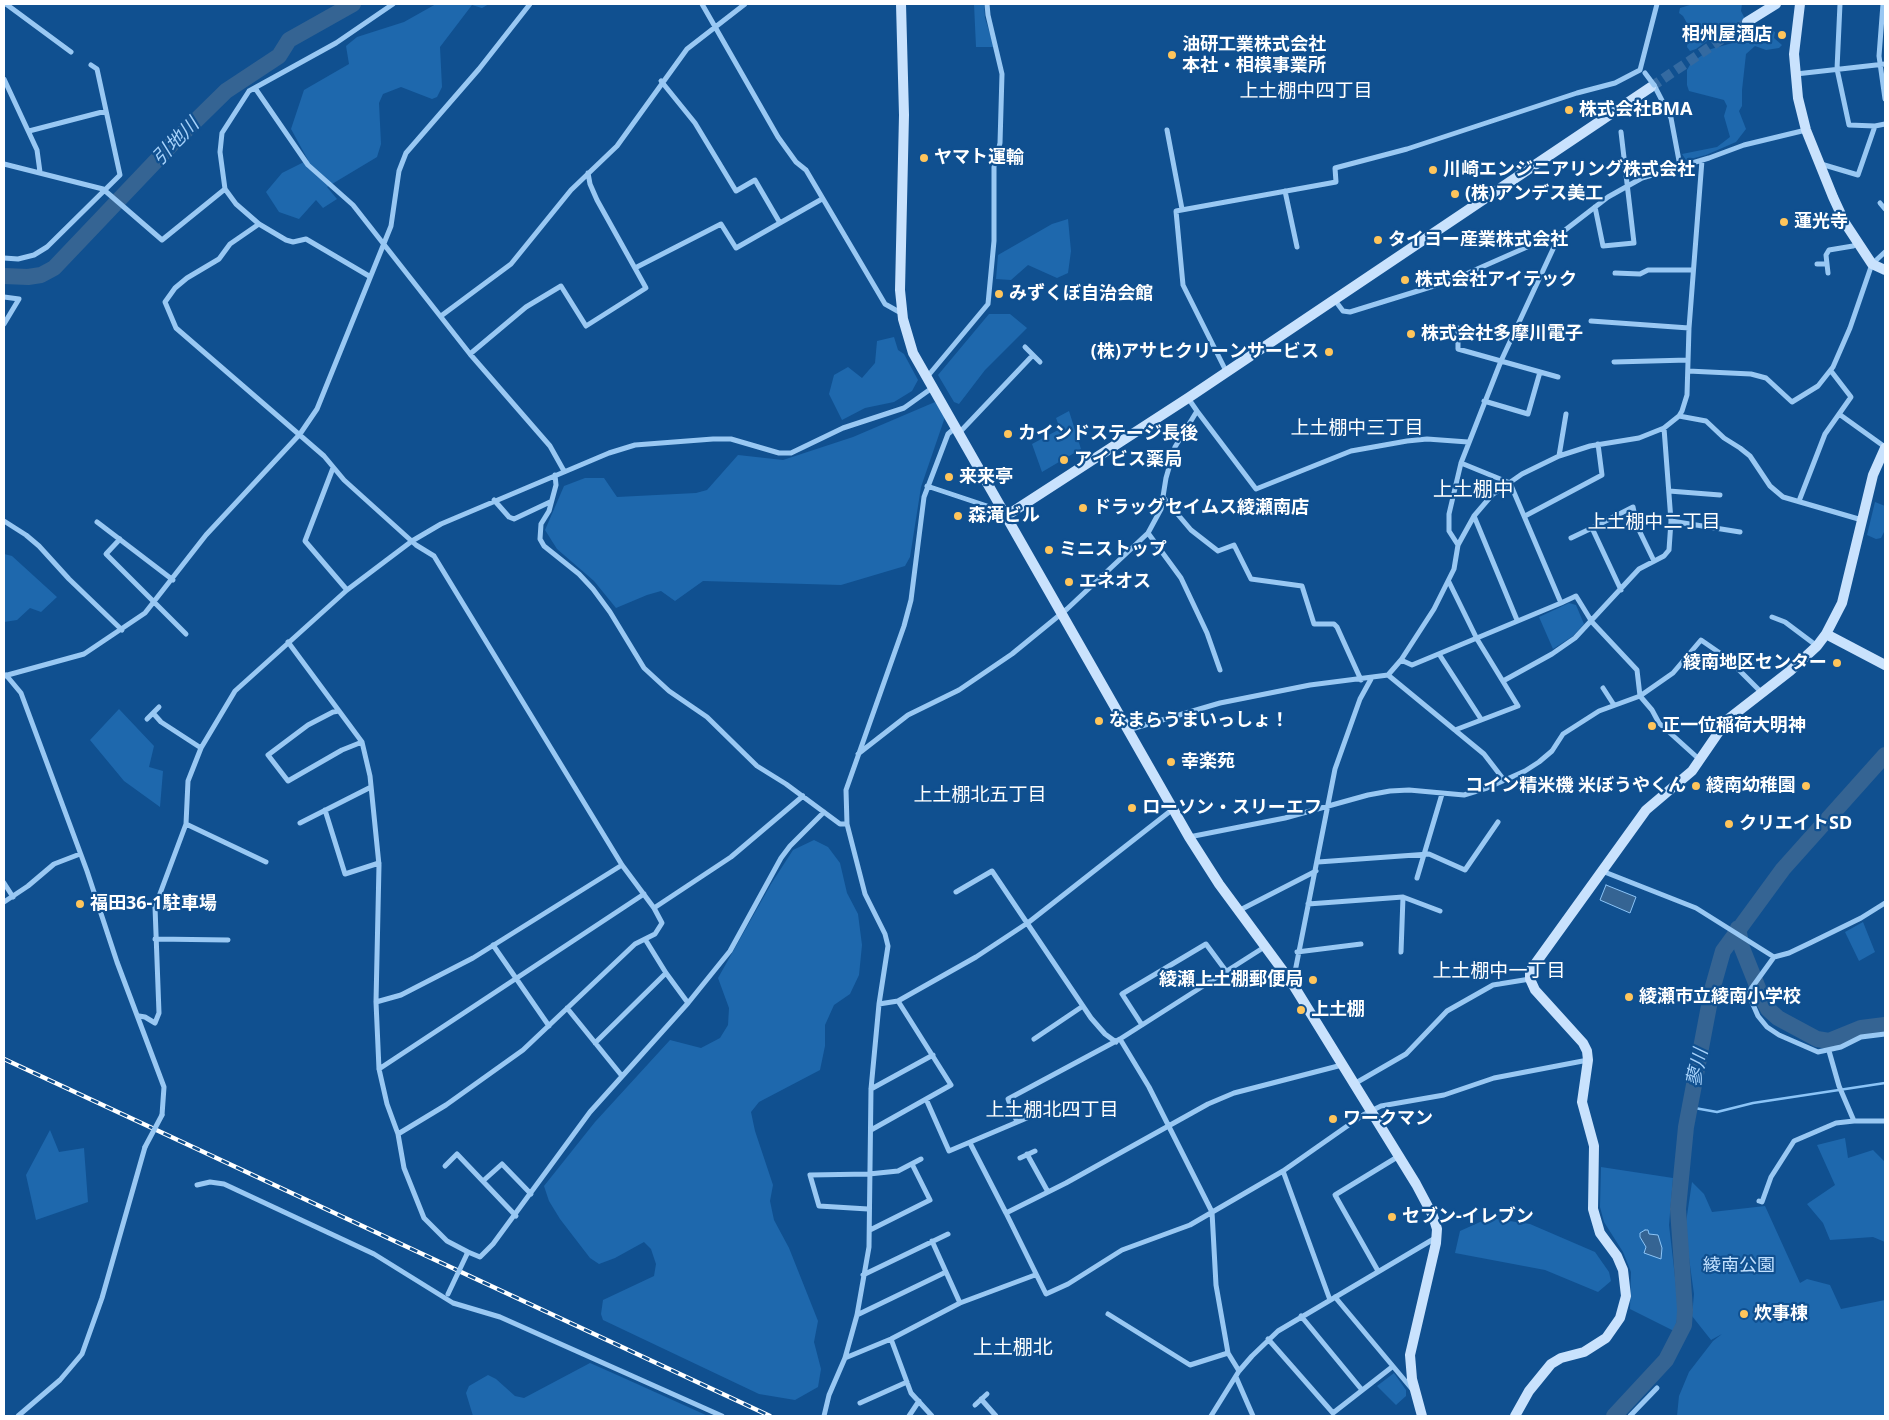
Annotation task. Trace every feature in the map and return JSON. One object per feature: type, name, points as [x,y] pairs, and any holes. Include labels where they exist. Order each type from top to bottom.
[{"type":"street","points":[[6,4],[71,52]]},
{"type":"street","points":[[369,276],[306,239],[293,242],[286,240],[259,224],[236,204],[225,189],[220,152],[222,133],[249,91],[336,43],[393,4]]},
{"type":"street","points":[[18,1416],[60,1380],[82,1354],[102,1298],[145,1147],[162,1115],[164,1087],[139,1016],[117,962],[21,693],[5,675],[84,654],[122,630],[155,603],[206,535],[300,434],[317,409],[369,276],[391,226],[399,170],[406,153],[479,68],[530,4]]},
{"type":"street","points":[[702,4],[778,137],[796,162],[806,170],[885,304],[902,313]]},
{"type":"street","points":[[441,316],[494,279],[511,264],[571,190],[617,146],[662,81],[687,49],[745,4]]},
{"type":"street","points":[[901,4],[904,115],[900,290],[902,313],[913,353],[1189,837],[1211,873],[1266,945],[1292,983],[1399,1156],[1433,1216],[1437,1236],[1410,1355],[1415,1394],[1422,1416]]},
{"type":"street","points":[[927,378],[988,304],[994,241],[994,167],[1000,143],[1002,74],[988,15],[988,4]]},
{"type":"street","points":[[1658,4],[1642,71],[1672,118],[1680,166]]},
{"type":"street","points":[[1747,22],[1776,4]]},
{"type":"street","points":[[1800,4],[1794,54],[1806,130],[1832,197],[1872,264],[1885,270]]},
{"type":"street","points":[[1840,4],[1837,69],[1849,125],[1875,126],[1885,124]]},
{"type":"street","points":[[1883,4],[1879,36],[1885,99]]},
{"type":"street","points":[[1796,74],[1882,64]]},
{"type":"street","points":[[4,258],[18,259],[34,255],[47,247],[103,189],[120,175],[97,70],[91,65]]},
{"type":"street","points":[[1226,371],[1183,285],[1176,211],[1336,182],[1335,168],[1407,149],[1577,93],[1615,83],[1642,71]]},
{"type":"street","points":[[4,79],[37,150],[40,172]]},
{"type":"street","points":[[662,81],[695,123],[736,191],[755,180],[780,222]]},
{"type":"street","points":[[1004,512],[1188,398],[1651,86]]},
{"type":"street","points":[[255,88],[308,165],[353,205],[470,354],[550,446],[564,471]]},
{"type":"street","points":[[29,131],[106,111]]},
{"type":"street","points":[[1820,164],[1858,176],[1875,126]]},
{"type":"street","points":[[1167,130],[1182,209]]},
{"type":"street","points":[[1334,299],[1343,311],[1350,312],[1450,280],[1560,234],[1628,184],[1744,145],[1806,130]]},
{"type":"street","points":[[1595,207],[1603,246],[1634,243],[1628,184],[1623,162],[1621,132]]},
{"type":"street","points":[[1128,730],[1220,703],[1310,685],[1371,679],[1388,675],[1401,660],[1449,582],[1458,555],[1458,545],[1474,516],[1492,495],[1510,482],[1560,456],[1598,444],[1639,438],[1664,428],[1679,416],[1685,406],[1702,160]]},
{"type":"street","points":[[4,164],[103,189],[162,240],[225,189]]},
{"type":"street","points":[[470,354],[526,308],[561,286],[586,326],[646,288],[597,200],[588,173]]},
{"type":"street","points":[[1285,192],[1297,247]]},
{"type":"street","points":[[635,268],[721,224],[736,248],[822,199]]},
{"type":"street","points":[[1880,203],[1885,209]]},
{"type":"street","points":[[259,224],[230,244],[219,259],[187,278],[165,302],[176,328],[300,434],[324,456],[344,480],[412,541],[434,556],[622,865],[654,908],[662,923],[660,929],[635,944],[523,1050],[446,1105],[398,1134]]},
{"type":"street","points":[[1458,545],[1448,531],[1449,514],[1461,463],[1501,361],[1560,234]]},
{"type":"street","points":[[1828,273],[1826,255],[1829,250],[1853,246],[1858,242]]},
{"type":"street","points":[[1688,371],[1751,374],[1766,378],[1792,402],[1818,386],[1831,371],[1850,328],[1872,264],[1885,252]]},
{"type":"street","points":[[1817,264],[1826,264]]},
{"type":"street","points":[[1615,273],[1640,274],[1648,270],[1693,270]]},
{"type":"street","points":[[4,297],[19,299],[4,324]]},
{"type":"street","points":[[1591,320],[1689,328]]},
{"type":"street","points":[[1458,328],[1458,349],[1558,377]]},
{"type":"street","points":[[1025,347],[1040,362]]},
{"type":"street","points":[[824,1416],[829,1395],[845,1358],[857,1315],[869,1247],[868,1174],[871,1089],[879,1004],[888,946],[885,934],[865,894],[847,824],[846,790],[904,626],[911,600],[924,497],[948,434],[957,430],[1033,355]]},
{"type":"street","points":[[1614,362],[1688,360]]},
{"type":"street","points":[[1799,502],[1826,434],[1851,397],[1831,371]]},
{"type":"street","points":[[1484,401],[1528,414],[1540,372]]},
{"type":"street","points":[[139,1016],[155,1023],[159,1012],[155,907],[186,824],[188,781],[201,748],[235,691],[347,590],[412,541],[441,524],[609,453],[650,443],[731,439],[779,453],[791,453],[842,428],[904,408],[933,387]]},
{"type":"street","points":[[1188,398],[1256,489],[1351,451],[1407,440],[1468,442]]},
{"type":"street","points":[[858,754],[908,715],[959,690],[1012,654],[1062,613],[1148,534],[1161,509],[1166,478],[1176,447],[1197,411]]},
{"type":"street","points":[[1560,456],[1566,414]]},
{"type":"street","points":[[1515,1416],[1529,1391],[1551,1364],[1561,1358],[1584,1352],[1606,1338],[1620,1318],[1626,1296],[1623,1270],[1617,1256],[1600,1233],[1593,1209],[1594,1146],[1582,1102],[1588,1060],[1583,1043],[1535,990],[1530,979],[1533,965],[1646,810],[1687,775],[1700,760],[1727,720],[1763,694],[1817,646],[1826,634],[1842,603],[1873,475],[1885,447],[1839,414]]},
{"type":"street","points":[[1679,416],[1706,421],[1724,438],[1750,456],[1770,486],[1783,497],[1862,521]]},
{"type":"street","points":[[1503,681],[1552,654],[1592,622],[1639,569],[1669,550],[1671,521],[1664,428]]},
{"type":"street","points":[[1525,516],[1602,475],[1598,444]]},
{"type":"street","points":[[1461,463],[1510,482],[1561,603]]},
{"type":"street","points":[[333,468],[305,542],[347,590]]},
{"type":"street","points":[[555,475],[556,486],[549,511],[539,532],[540,539],[544,546],[579,574],[593,589],[644,668],[669,691],[707,717],[749,760],[803,796],[840,824],[847,824]]},
{"type":"street","points":[[927,486],[1004,512]]},
{"type":"street","points":[[1669,491],[1720,495]]},
{"type":"street","points":[[1163,497],[1191,530],[1218,551],[1234,545],[1251,579],[1302,586],[1314,624],[1334,624],[1337,627],[1361,680]]},
{"type":"street","points":[[494,500],[509,517],[514,519],[550,502]]},
{"type":"street","points":[[1571,538],[1633,507],[1637,526],[1654,561]]},
{"type":"street","points":[[1474,516],[1518,620]]},
{"type":"street","points":[[4,521],[39,546],[69,580],[122,630]]},
{"type":"street","points":[[1671,521],[1740,532]]},
{"type":"street","points":[[97,522],[172,580]]},
{"type":"street","points":[[1592,528],[1621,590]]},
{"type":"street","points":[[1148,534],[1181,578],[1207,633],[1220,670]]},
{"type":"street","points":[[120,540],[106,554],[186,634]]},
{"type":"street","points":[[1449,582],[1477,639],[1518,706],[1455,730]]},
{"type":"street","points":[[1401,660],[1412,665],[1576,596],[1592,622],[1637,670],[1640,696],[1664,728],[1700,760]]},
{"type":"street","points":[[1772,617],[1785,622],[1817,646]]},
{"type":"street","points":[[1826,634],[1885,665]]},
{"type":"street","points":[[1189,837],[1285,818],[1368,795],[1390,791],[1409,790],[1464,795],[1504,780],[1539,762],[1552,751],[1563,734],[1570,729],[1599,711],[1640,696],[1673,673],[1701,640],[1727,658],[1763,694]]},
{"type":"street","points":[[288,642],[362,742],[371,787],[379,863],[376,1002],[379,1069],[387,1104],[398,1134],[404,1168],[424,1218],[447,1241],[468,1253],[480,1256],[494,1244],[590,1112],[688,1003],[730,951],[781,858],[790,846],[824,812]]},
{"type":"street","points":[[1439,654],[1481,719]]},
{"type":"street","points":[[1388,675],[1484,754],[1504,780]]},
{"type":"street","points":[[1292,983],[1318,862],[1335,769],[1347,732],[1371,679]]},
{"type":"street","points":[[1603,688],[1614,706]]},
{"type":"street","points":[[146,719],[160,706]]},
{"type":"street","points":[[339,711],[333,712],[308,725],[268,755],[288,781],[362,742]]},
{"type":"street","points":[[153,713],[161,722],[201,748]]},
{"type":"street","points":[[300,823],[371,787]]},
{"type":"street","points":[[1417,878],[1442,794]]},
{"type":"street","points":[[654,908],[731,857],[803,796]]},
{"type":"street","points":[[879,1004],[898,1001],[976,957],[1029,922],[1174,809]]},
{"type":"street","points":[[326,810],[345,874],[379,863]]},
{"type":"street","points":[[1318,862],[1425,854],[1465,870],[1498,822]]},
{"type":"street","points":[[186,824],[266,862]]},
{"type":"street","points":[[4,902],[54,864],[80,854]]},
{"type":"street","points":[[376,1002],[401,995],[493,945],[622,865]]},
{"type":"street","points":[[956,892],[992,870],[1029,922],[1083,1006],[1105,1034],[1118,1040],[1169,1125],[1212,1212],[1214,1272],[1228,1353],[1239,1371]]},
{"type":"street","points":[[1240,910],[1316,871]]},
{"type":"street","points":[[1602,871],[1696,908],[1774,957]]},
{"type":"street","points":[[4,883],[13,897]]},
{"type":"street","points":[[379,1069],[644,894]]},
{"type":"street","points":[[1308,904],[1403,897],[1440,911]]},
{"type":"street","points":[[1402,952],[1403,897]]},
{"type":"street","points":[[1885,903],[1861,918],[1810,943],[1789,953],[1774,957],[1748,993],[1754,1010],[1767,1027],[1779,1036],[1818,1052],[1829,1051],[1861,1037],[1885,1034]]},
{"type":"street","points":[[155,939],[228,940]]},
{"type":"street","points":[[646,939],[666,973],[688,1003]]},
{"type":"street","points":[[1142,1025],[1122,994],[1206,944],[1226,971]]},
{"type":"street","points":[[1298,952],[1361,944]]},
{"type":"street","points":[[493,945],[549,1026]]},
{"type":"street","points":[[1017,1122],[1008,1099],[1118,1040],[1266,945]]},
{"type":"street","points":[[595,1043],[666,973]]},
{"type":"street","points":[[1354,1084],[1406,1054],[1447,1011],[1493,985],[1530,979]]},
{"type":"street","points":[[871,1130],[951,1085],[898,1001]]},
{"type":"street","points":[[1034,1039],[1083,1006]]},
{"type":"street","points":[[567,1008],[622,1076]]},
{"type":"street","points":[[1829,1051],[1839,1086],[1854,1121]]},
{"type":"street","points":[[871,1089],[933,1055]]},
{"type":"street","points":[[970,1142],[1046,1294],[1068,1284],[1122,1250],[1190,1225],[1283,1171],[1381,1106],[1444,1095],[1494,1078],[1588,1060]]},
{"type":"street","points":[[1006,1213],[1169,1125],[1234,1093],[1342,1065]]},
{"type":"street","points":[[926,1099],[949,1150],[1041,1112]]},
{"type":"street","points":[[1759,1202],[1762,1202],[1771,1177],[1794,1140],[1836,1123],[1885,1121]]},
{"type":"street","points":[[1020,1158],[1035,1151]]},
{"type":"street","points":[[445,1166],[457,1154],[516,1216]]},
{"type":"street","points":[[1027,1154],[1048,1192]]},
{"type":"street","points":[[1378,1271],[1335,1195],[1399,1156]]},
{"type":"street","points":[[868,1208],[819,1206],[810,1174],[868,1174],[898,1171],[921,1159]]},
{"type":"street","points":[[483,1181],[502,1164],[531,1194]]},
{"type":"street","points":[[870,1230],[930,1200],[912,1164]]},
{"type":"street","points":[[1283,1171],[1332,1298],[1415,1394]]},
{"type":"street","points":[[197,1185],[210,1182],[224,1184],[374,1254],[447,1297],[500,1316],[722,1416]]},
{"type":"street","points":[[864,1275],[948,1234]]},
{"type":"street","points":[[1211,1416],[1239,1371],[1268,1339],[1301,1316],[1437,1236]]},
{"type":"street","points":[[932,1241],[960,1303]]},
{"type":"street","points":[[447,1297],[468,1253]]},
{"type":"street","points":[[857,1315],[946,1272]]},
{"type":"street","points":[[845,1358],[891,1339],[960,1303],[1035,1275]]},
{"type":"street","points":[[1108,1314],[1190,1366],[1228,1353]]},
{"type":"street","points":[[1301,1316],[1362,1390]]},
{"type":"street","points":[[891,1339],[911,1393],[932,1416]]},
{"type":"street","points":[[1268,1339],[1333,1414],[1392,1367]]},
{"type":"street","points":[[1236,1377],[1253,1416]]},
{"type":"street","points":[[860,1403],[907,1382]]},
{"type":"street","points":[[1630,1416],[1657,1388]]},
{"type":"street","points":[[975,1405],[987,1394]]},
{"type":"street","points":[[981,1399],[996,1416]]},
{"type":"street","points":[[909,1416],[919,1401]]},
{"type":"green space","points":[[436,4],[489,4],[482,8],[472,5],[440,47],[442,87],[437,97],[432,99],[401,87],[383,94],[379,103],[381,144],[377,157],[327,187],[337,199],[323,208],[316,200],[299,219],[279,212],[266,192],[282,173],[308,160],[291,129],[304,90],[349,64],[346,46],[357,37],[404,22]]},
{"type":"green space","points":[[974,4],[984,4],[985,18],[994,47],[976,47]]},
{"type":"green space","points":[[1693,4],[1742,4],[1741,11],[1754,37],[1756,37],[1757,31],[1764,26],[1775,32],[1774,38],[1782,45],[1779,48],[1766,50],[1755,46],[1746,54],[1742,106],[1739,111],[1746,129],[1736,142],[1706,155],[1686,160],[1682,154],[1717,147],[1730,137],[1724,116],[1727,106],[1724,100],[1689,91],[1687,70],[1691,63],[1711,49],[1736,42],[1742,36],[1737,25],[1730,24],[1696,49],[1690,51],[1687,47],[1688,39],[1693,34],[1683,16],[1679,13],[1680,8]]},
{"type":"green space","points":[[1068,219],[1071,251],[1068,273],[1057,278],[1028,265],[1011,280],[996,279],[998,255],[1052,224]]},
{"type":"green space","points":[[989,314],[1010,314],[1027,328],[985,370],[959,404],[954,402],[938,375]]},
{"type":"green space","points":[[894,337],[898,350],[904,354],[918,380],[912,391],[894,402],[865,408],[842,420],[829,394],[834,375],[848,367],[862,378],[875,363],[877,341]]},
{"type":"green space","points":[[935,402],[945,417],[921,487],[910,557],[905,566],[841,585],[703,581],[675,601],[661,591],[616,608],[594,581],[557,549],[545,530],[564,486],[585,478],[604,478],[617,497],[696,493],[707,490],[738,455],[783,460],[853,437]]},
{"type":"green space","points":[[1069,411],[1081,449],[1042,472],[1032,444],[1060,429],[1056,418]]},
{"type":"green space","points":[[1875,502],[1885,506],[1885,530],[1881,538],[1876,539],[1867,535]]},
{"type":"green space","points":[[4,554],[12,556],[57,597],[41,612],[30,608],[17,620],[4,622]]},
{"type":"green space","points":[[1569,603],[1576,605],[1584,624],[1573,636],[1553,649],[1539,617]]},
{"type":"green space","points":[[119,709],[154,746],[149,767],[163,771],[160,807],[124,781],[90,740]]},
{"type":"green space","points":[[814,840],[828,847],[840,863],[847,893],[858,914],[862,945],[859,975],[850,994],[834,1005],[825,1025],[825,1046],[820,1070],[759,1102],[751,1112],[755,1131],[773,1185],[770,1201],[774,1220],[789,1248],[818,1321],[814,1342],[821,1369],[818,1387],[795,1400],[759,1394],[603,1320],[601,1314],[603,1300],[654,1276],[656,1264],[651,1249],[644,1242],[615,1258],[599,1264],[590,1258],[560,1219],[549,1201],[544,1186],[595,1122],[670,1040],[701,1048],[720,1038],[728,1025],[729,1008],[718,978],[771,884],[793,850]]},
{"type":"green space","points":[[1863,922],[1875,952],[1859,961],[1845,932]]},
{"type":"green space","points":[[50,1130],[59,1152],[84,1148],[88,1202],[36,1220],[26,1175]]},
{"type":"green space","points":[[1845,1138],[1848,1158],[1873,1150],[1885,1162],[1885,1242],[1873,1237],[1830,1240],[1823,1223],[1807,1204],[1835,1185],[1817,1145]]},
{"type":"green space","name":"綾南公園","points":[[1601,1167],[1673,1178],[1669,1225],[1679,1312],[1674,1331],[1630,1309],[1631,1272],[1623,1252],[1604,1222],[1600,1207]]},
{"type":"green space","points":[[1692,1182],[1704,1194],[1712,1212],[1765,1206],[1800,1283],[1807,1279],[1830,1285],[1841,1309],[1885,1300],[1885,1416],[1677,1416],[1679,1396],[1689,1372],[1713,1341],[1722,1334],[1711,1340],[1692,1316],[1694,1294],[1685,1229]]},
{"type":"green space","points":[[1489,1218],[1530,1224],[1595,1252],[1609,1272],[1611,1281],[1598,1292],[1545,1270],[1455,1253],[1460,1231]]},
{"type":"green space","points":[[590,1363],[708,1416],[473,1416],[466,1393],[469,1386],[488,1375],[496,1379],[515,1396],[524,1398]]},
{"type":"green space","points":[[1394,1373],[1406,1390],[1406,1396],[1396,1405],[1377,1386]]},
{"type":"shaded area","points":[[1606,885],[1636,897],[1630,913],[1600,900]]},
{"type":"shaded area","points":[[1648,1230],[1649,1234],[1658,1235],[1662,1248],[1661,1259],[1644,1253],[1646,1247],[1640,1237],[1640,1233]]},
{"type":"waterway","name":"引地川","points":[[4,276],[28,277],[41,275],[54,268],[173,143],[226,91],[279,56],[289,40],[353,4]]},
{"type":"waterway","name":"蓼川","points":[[1614,1416],[1666,1360],[1684,1325],[1685,1310],[1678,1209],[1686,1127],[1712,990],[1723,951],[1783,869],[1885,755]]},
{"type":"waterway","points":[[1738,928],[1742,948],[1762,998],[1768,1009],[1778,1018],[1817,1039],[1829,1041],[1861,1028],[1885,1025]]},
{"type":"waterway","points":[[1689,1107],[1717,1112],[1753,1103],[1885,1083]]},
{"type":"tunnel","points":[[1651,87],[1747,22]]},
{"type":"railway","points":[[4,1059],[770,1416]]},
{"type":"place","name":"相州屋酒店","points":[[1782,35]]},
{"type":"place","name":"油研工業株式会社 本社・相模事業所","points":[[1172,55]]},
{"type":"place","name":"株式会社BMA","points":[[1569,110]]},
{"type":"place","name":"ヤマト運輸","points":[[924,158]]},
{"type":"place","name":"川崎エンジニアリング株式会社","points":[[1433,170]]},
{"type":"place","name":"(株)アンデス美工","points":[[1455,194]]},
{"type":"place","name":"蓮光寺","points":[[1784,222]]},
{"type":"place","name":"タイヨー産業株式会社","points":[[1378,240]]},
{"type":"place","name":"株式会社アイテック","points":[[1405,280]]},
{"type":"place","name":"みずくぼ自治会館","points":[[999,294]]},
{"type":"place","name":"株式会社多摩川電子","points":[[1411,334]]},
{"type":"place","name":"(株)アサヒクリーンサービス","points":[[1329,352]]},
{"type":"place","name":"カインドステージ長後","points":[[1008,434]]},
{"type":"place","name":"アイビス薬局","points":[[1064,460]]},
{"type":"place","name":"来来亭","points":[[949,477]]},
{"type":"place","name":"ドラッグセイムス綾瀬南店","points":[[1083,508]]},
{"type":"place","name":"森滝ビル","points":[[958,516]]},
{"type":"place","name":"ミニストップ","points":[[1049,550]]},
{"type":"place","name":"エネオス","points":[[1069,582]]},
{"type":"place","name":"綾南地区センター","points":[[1837,663]]},
{"type":"place","name":"なまらうまいっしょ！","points":[[1099,721]]},
{"type":"place","name":"正一位稲荷大明神","points":[[1652,726]]},
{"type":"place","name":"幸楽苑","points":[[1171,762]]},
{"type":"place","name":"コイン精米機 米ぼうやくん","points":[[1696,786]]},
{"type":"place","name":"綾南幼稚園","points":[[1806,786]]},
{"type":"place","name":"ローソン・スリーエフ","points":[[1132,808]]},
{"type":"place","name":"クリエイトSD","points":[[1729,824]]},
{"type":"place","name":"福田36-1駐車場","points":[[80,904]]},
{"type":"place","name":"綾瀬上土棚郵便局","points":[[1313,980]]},
{"type":"place","name":"綾瀬市立綾南小学校","points":[[1629,997]]},
{"type":"place","name":"上土棚","points":[[1301,1010]]},
{"type":"place","name":"ワークマン","points":[[1333,1119]]},
{"type":"place","name":"セブン-イレブン","points":[[1392,1217]]},
{"type":"place","name":"炊事棟","points":[[1744,1314]]},
{"type":"district","name":"上土棚中四丁目","points":[[1306,92]]},
{"type":"district","name":"上土棚中三丁目","points":[[1357,429]]},
{"type":"district","name":"上土棚中","points":[[1473,490]]},
{"type":"district","name":"上土棚中二丁目","points":[[1654,523]]},
{"type":"district","name":"上土棚北五丁目","points":[[980,796]]},
{"type":"district","name":"上土棚中一丁目","points":[[1499,972]]},
{"type":"district","name":"上土棚北四丁目","points":[[1052,1111]]},
{"type":"district","name":"上土棚北","points":[[1013,1348]]}]
